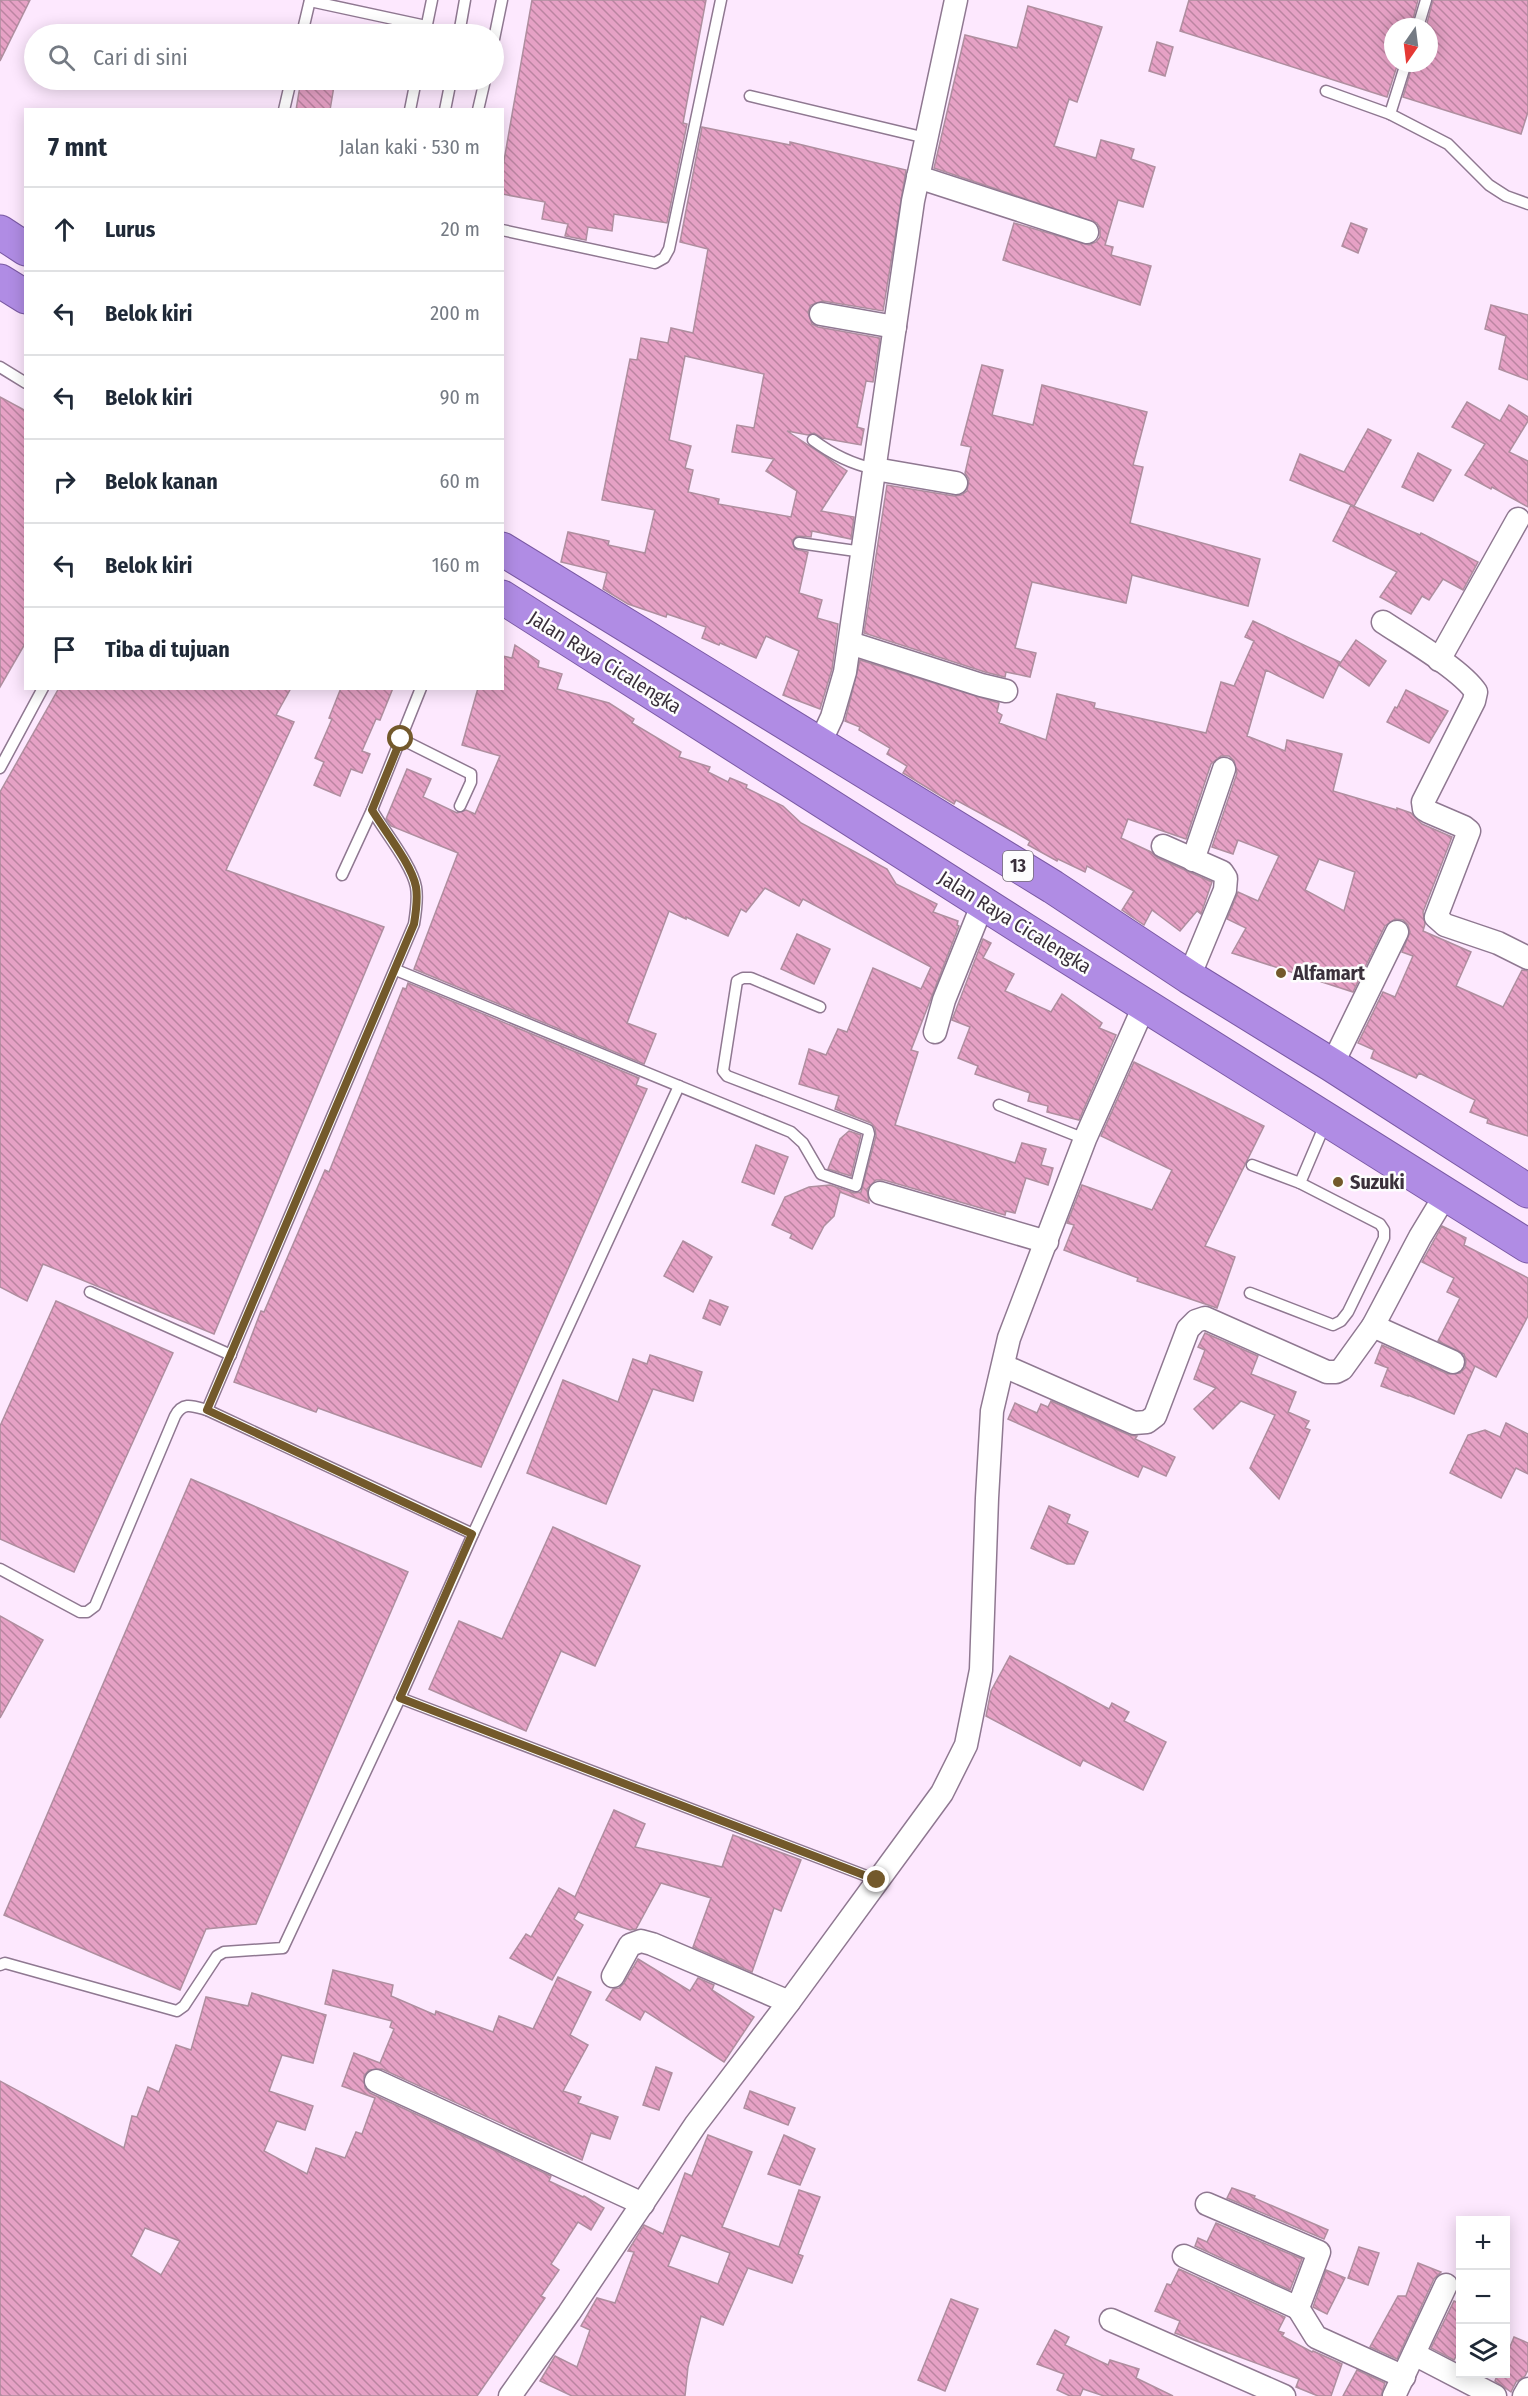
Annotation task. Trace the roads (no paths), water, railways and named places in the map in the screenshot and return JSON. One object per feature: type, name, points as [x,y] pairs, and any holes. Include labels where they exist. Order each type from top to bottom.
[{"type":"highway","points":[[0,232],[24,248]]},
{"type":"highway","points":[[0,281],[24,296]]},
{"type":"highway","name":"13","points":[[504,550],[1053,887],[1189,977],[1332,1065],[1528,1191]]},
{"type":"highway","name":"Jalan Raya Cicalengka","points":[[504,598],[1025,930],[1528,1246]]},
{"type":"highway","points":[[1025,930],[1053,887]]},
{"type":"street","points":[[820,742],[841,688],[850,643],[918,177],[956,0]]},
{"type":"street","points":[[918,177],[1087,232]]},
{"type":"street","points":[[821,314],[895,327]]},
{"type":"street","points":[[875,469],[956,483]]},
{"type":"street","points":[[1439,660],[1518,519]]},
{"type":"street","points":[[1383,622],[1439,660],[1472,685],[1476,692],[1474,701],[1423,802],[1424,809],[1469,831],[1436,917],[1445,925],[1498,943],[1528,958]]},
{"type":"street","points":[[850,643],[981,686],[1006,691]]},
{"type":"street","points":[[1193,860],[1224,770]]},
{"type":"street","points":[[1163,846],[1222,872],[1226,878],[1225,890],[1189,977]]},
{"type":"street","points":[[935,1032],[944,1000],[983,903]]},
{"type":"street","points":[[1332,1065],[1397,932]]},
{"type":"street","points":[[510,2396],[696,2124],[789,2002],[942,1793],[966,1745],[981,1670],[992,1411],[1009,1338],[1085,1139],[1145,1004]]},
{"type":"street","points":[[880,1193],[1047,1242]]},
{"type":"street","points":[[1004,1366],[1134,1423],[1147,1422],[1155,1416],[1188,1329],[1205,1318],[1327,1372],[1335,1372],[1342,1369],[1373,1326],[1420,1237],[1446,1194]]},
{"type":"street","points":[[1373,1326],[1453,1362]]},
{"type":"street","points":[[613,1976],[630,1945],[640,1941],[789,2002]]},
{"type":"street","points":[[376,2081],[643,2204]]},
{"type":"street","points":[[1208,2204],[1319,2252],[1298,2308]]},
{"type":"street","points":[[1184,2256],[1298,2308],[1316,2337],[1399,2386],[1446,2285]]},
{"type":"street","points":[[1111,2320],[1284,2396]]},
{"type":"street","points":[[1414,2354],[1495,2396]]},
{"type":"street","points":[[1524,2396],[1528,2388]]},
{"type":"lane","points":[[427,24],[432,0]]},
{"type":"lane","points":[[461,24],[465,0]]},
{"type":"lane","points":[[497,24],[502,0]]},
{"type":"lane","points":[[504,230],[656,263],[664,258],[669,249],[721,0]]},
{"type":"lane","points":[[1421,18],[1426,0]]},
{"type":"lane","points":[[304,24],[310,1],[402,24]]},
{"type":"lane","points":[[1390,114],[1403,72]]},
{"type":"lane","points":[[284,108],[289,90]]},
{"type":"lane","points":[[410,108],[414,90]]},
{"type":"lane","points":[[445,108],[449,90]]},
{"type":"lane","points":[[478,108],[482,90]]},
{"type":"lane","points":[[1326,92],[1390,114],[1448,144],[1489,185],[1506,196],[1528,204]]},
{"type":"lane","points":[[750,96],[926,138]]},
{"type":"lane","points":[[0,367],[24,382]]},
{"type":"lane","points":[[813,440],[845,461],[875,469]]},
{"type":"lane","points":[[799,543],[864,553]]},
{"type":"lane","points":[[0,768],[42,690]]},
{"type":"lane","points":[[342,875],[372,810],[420,690]]},
{"type":"lane","points":[[401,739],[471,774],[471,782],[460,806]]},
{"type":"lane","points":[[207,1410],[414,924],[417,906],[416,887],[412,874],[372,810]]},
{"type":"lane","points":[[396,970],[791,1132],[803,1143],[821,1174],[856,1186],[870,1134],[868,1130],[727,1076],[723,1071],[737,981],[751,978],[820,1007]]},
{"type":"lane","points":[[0,1965],[5,1963],[177,2011],[184,2006],[217,1956],[224,1952],[283,1948],[400,1698],[472,1534],[679,1086]]},
{"type":"lane","points":[[999,1105],[1085,1139]]},
{"type":"lane","points":[[1300,1183],[1328,1119]]},
{"type":"lane","points":[[1250,1293],[1333,1325],[1341,1321],[1347,1312],[1384,1238],[1384,1230],[1380,1224],[1300,1183],[1252,1165]]},
{"type":"lane","points":[[90,1292],[231,1355]]},
{"type":"lane","points":[[0,1569],[80,1612],[87,1612],[95,1606],[179,1408],[186,1405],[207,1410],[472,1534]]},
{"type":"lane","points":[[400,1698],[877,1880]]},
{"type":"place","name":"Alfamart","points":[[1281,973]]},
{"type":"place","name":"Suzuki","points":[[1338,1182]]}]
